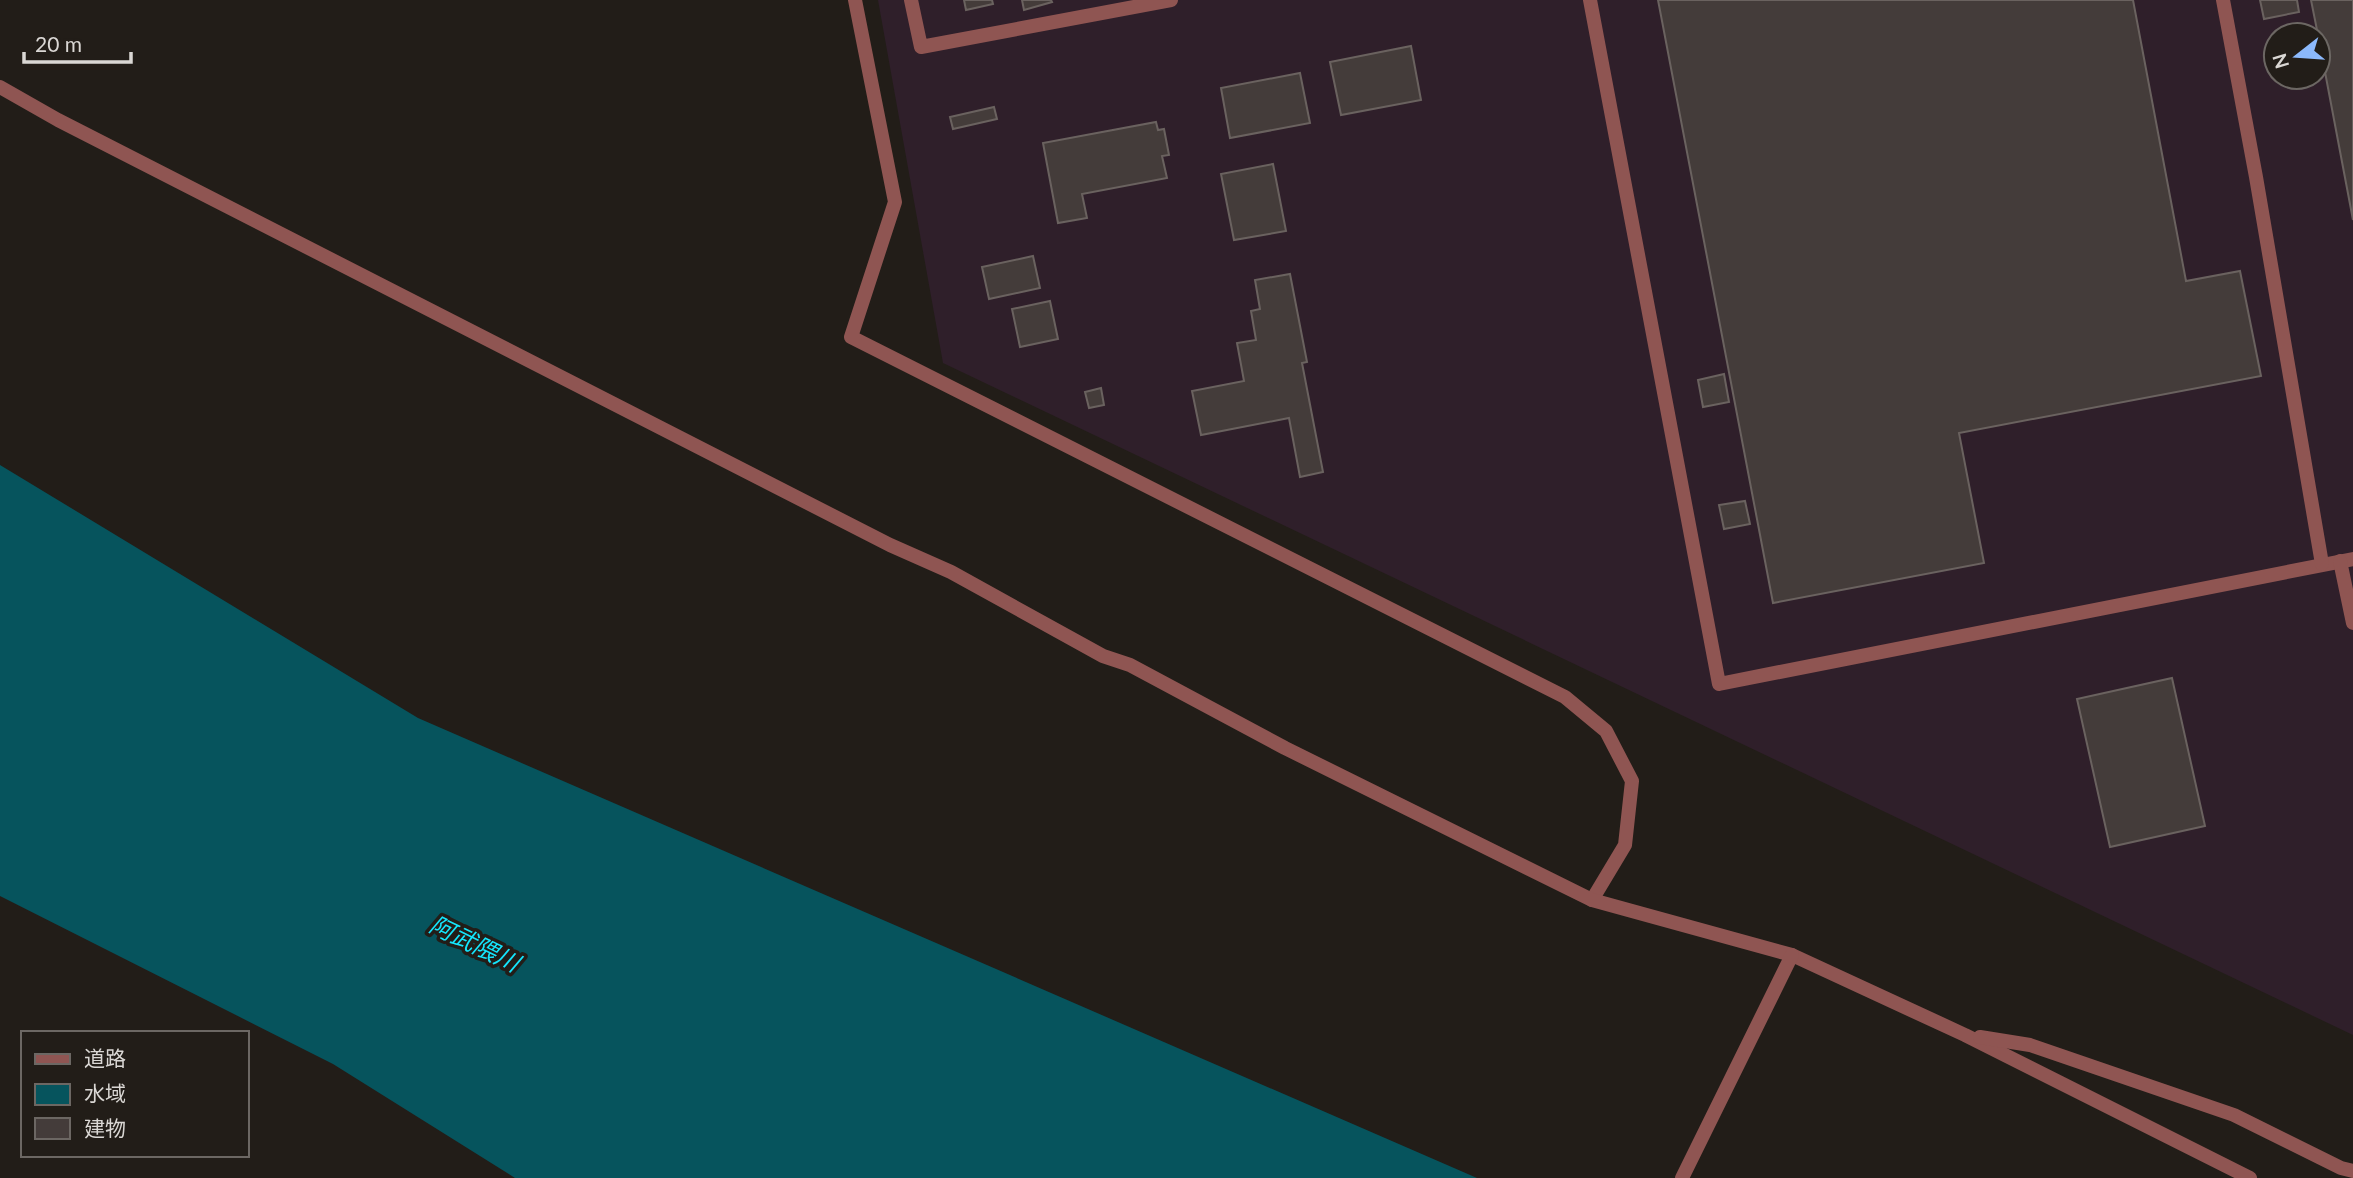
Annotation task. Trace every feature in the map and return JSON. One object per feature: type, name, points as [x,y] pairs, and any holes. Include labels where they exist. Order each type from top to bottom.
[{"type":"street","points":[[855,0],[895,202],[851,337],[1565,697],[1606,731],[1632,781],[1625,845],[1592,900]]},
{"type":"street","points":[[911,0],[922,47],[1171,0]]},
{"type":"street","points":[[1590,0],[1719,684],[2347,560],[2353,623]]},
{"type":"street","points":[[2223,0],[2322,564]]},
{"type":"street","points":[[0,87],[58,120],[890,545],[951,572],[1103,656],[1130,665],[1285,748],[1592,900],[1792,955],[1965,1035],[2250,1178]]},
{"type":"street","points":[[1682,1178],[1792,955]]},
{"type":"street","points":[[1965,1035],[2030,1045],[2234,1115],[2340,1168],[2353,1171]]},
{"type":"shaded area","points":[[878,0],[2353,0],[2353,1035],[943,363]]},
{"type":"water","name":"阿武隈川","points":[[0,465],[418,718],[1477,1178],[515,1178],[333,1064],[0,896]]},
{"type":"building","points":[[964,0],[992,0],[993,4],[966,10]]},
{"type":"building","points":[[1022,0],[1051,0],[1052,2],[1024,10]]},
{"type":"building","points":[[1658,0],[2133,0],[2186,281],[2240,271],[2261,376],[1959,433],[1984,563],[1773,603]]},
{"type":"building","points":[[2260,0],[2297,0],[2299,12],[2264,19]]},
{"type":"building","points":[[2311,0],[2353,0],[2353,220],[2329,91],[2332,91],[2332,21],[2315,21]]},
{"type":"building","points":[[1411,46],[1421,100],[1341,115],[1330,62]]},
{"type":"building","points":[[1300,73],[1310,123],[1230,138],[1221,88]]},
{"type":"building","points":[[994,107],[997,119],[953,129],[950,117]]},
{"type":"building","points":[[1156,122],[1158,130],[1164,129],[1169,155],[1162,156],[1167,178],[1082,194],[1087,218],[1058,223],[1043,143]]},
{"type":"building","points":[[1273,164],[1286,231],[1234,240],[1221,174]]},
{"type":"building","points":[[1033,256],[1040,288],[989,299],[982,267]]},
{"type":"building","points":[[1290,274],[1307,362],[1302,363],[1323,472],[1300,477],[1289,418],[1201,435],[1192,391],[1244,381],[1237,343],[1256,340],[1251,311],[1260,309],[1255,280]]},
{"type":"building","points":[[1050,301],[1058,339],[1020,347],[1012,309]]},
{"type":"building","points":[[1724,374],[1729,402],[1703,407],[1698,380]]},
{"type":"building","points":[[1101,388],[1104,405],[1089,408],[1085,392]]},
{"type":"building","points":[[1745,501],[1750,524],[1724,529],[1719,505]]},
{"type":"building","points":[[2172,678],[2205,826],[2110,847],[2077,699]]}]
